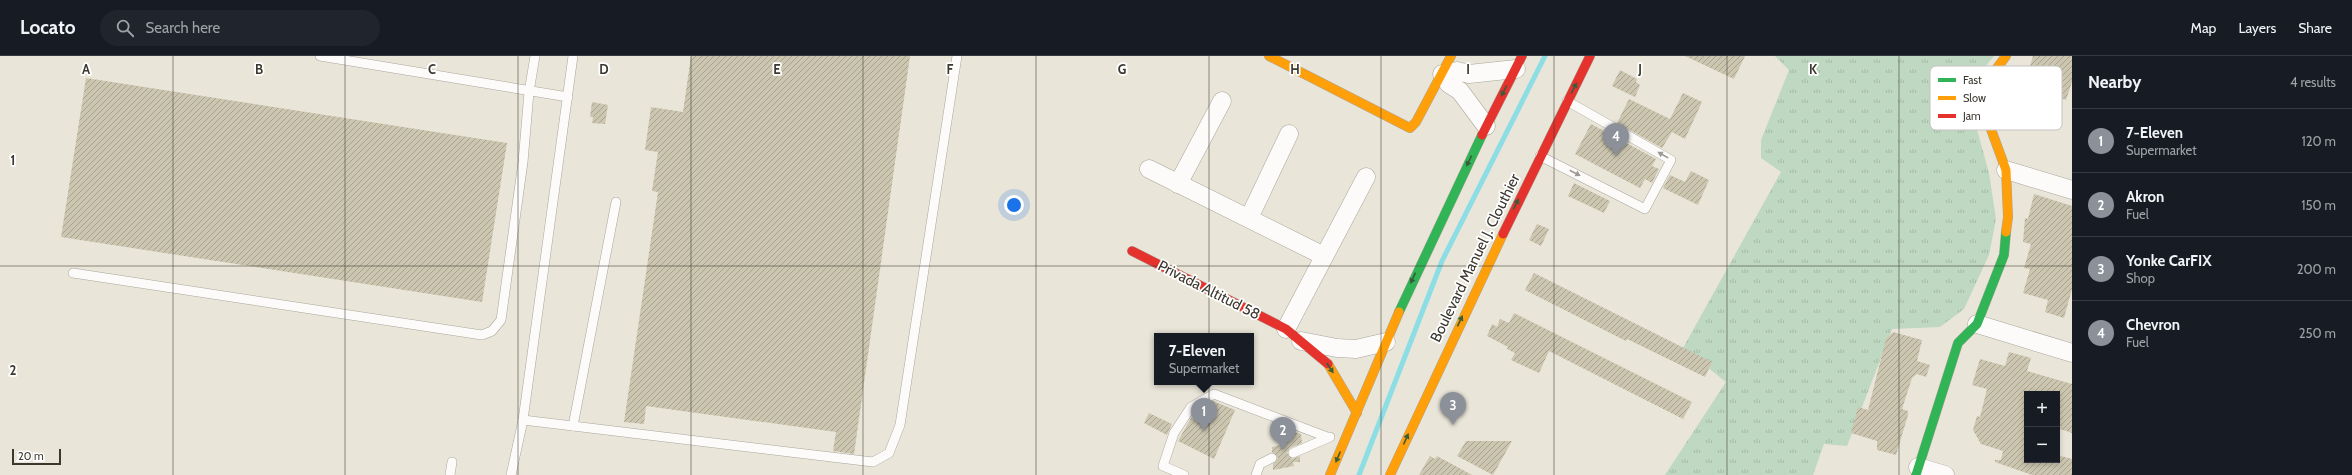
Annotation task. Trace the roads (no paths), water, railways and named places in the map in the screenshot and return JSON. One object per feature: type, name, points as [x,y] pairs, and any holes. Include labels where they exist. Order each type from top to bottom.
[{"type":"street","points":[[1269,56],[1403,126],[1410,128],[1416,122],[1445,62]]},
{"type":"street","name":"Boulevard Manuel J. Clouthier","points":[[1390,475],[1431,383],[1540,156],[1590,56]]},
{"type":"street","points":[[1998,66],[2006,56]]},
{"type":"street","points":[[1445,62],[1457,71],[1468,74],[1519,62]]},
{"type":"street","points":[[1445,62],[1449,84],[1460,91],[1486,126]]},
{"type":"street","points":[[1330,475],[1416,273],[1486,126],[1519,62]]},
{"type":"street","points":[[1178,184],[1222,101]]},
{"type":"street","points":[[1945,475],[1917,471],[1958,343],[1977,324],[2004,255],[2008,217],[2006,170],[1991,130]]},
{"type":"street","points":[[1249,218],[1289,134]]},
{"type":"street","points":[[1149,170],[1324,256]]},
{"type":"street","points":[[2006,170],[2072,190]]},
{"type":"street","points":[[1286,329],[1366,177]]},
{"type":"street","name":"Privada Altitud 58","points":[[1132,251],[1286,329],[1327,363],[1357,413]]},
{"type":"street","points":[[1977,324],[2072,353]]},
{"type":"street","name":"Privada Altitud 58","points":[[1302,341],[1337,348],[1356,349],[1386,342]]},
{"type":"lane","points":[[320,56],[529,92],[568,97]]},
{"type":"lane","points":[[72,273],[482,335],[492,331],[501,320],[523,162],[529,92],[535,56]]},
{"type":"lane","points":[[511,475],[523,420],[573,56]]},
{"type":"lane","points":[[523,420],[873,462],[889,453],[900,425],[957,56]]},
{"type":"lane","points":[[1540,156],[1645,209],[1672,160],[1567,101]]},
{"type":"lane","points":[[574,426],[616,202]]},
{"type":"lane","points":[[1184,475],[1162,466],[1174,433],[1191,407],[1214,394],[1328,437]]},
{"type":"lane","points":[[1293,453],[1328,437],[1347,435]]},
{"type":"lane","points":[[1256,475],[1260,464],[1272,458]]},
{"type":"lane","points":[[450,475],[452,462]]},
{"type":"waterway","points":[[1359,475],[1442,261],[1545,56]]},
{"type":"place","name":"Chevron","points":[[1616,156]]},
{"type":"place","name":"Yonke CarFIX","points":[[1453,425]]},
{"type":"place","name":"7-Eleven","points":[[1204,431]]},
{"type":"place","name":"Akron","points":[[1283,450]]}]
